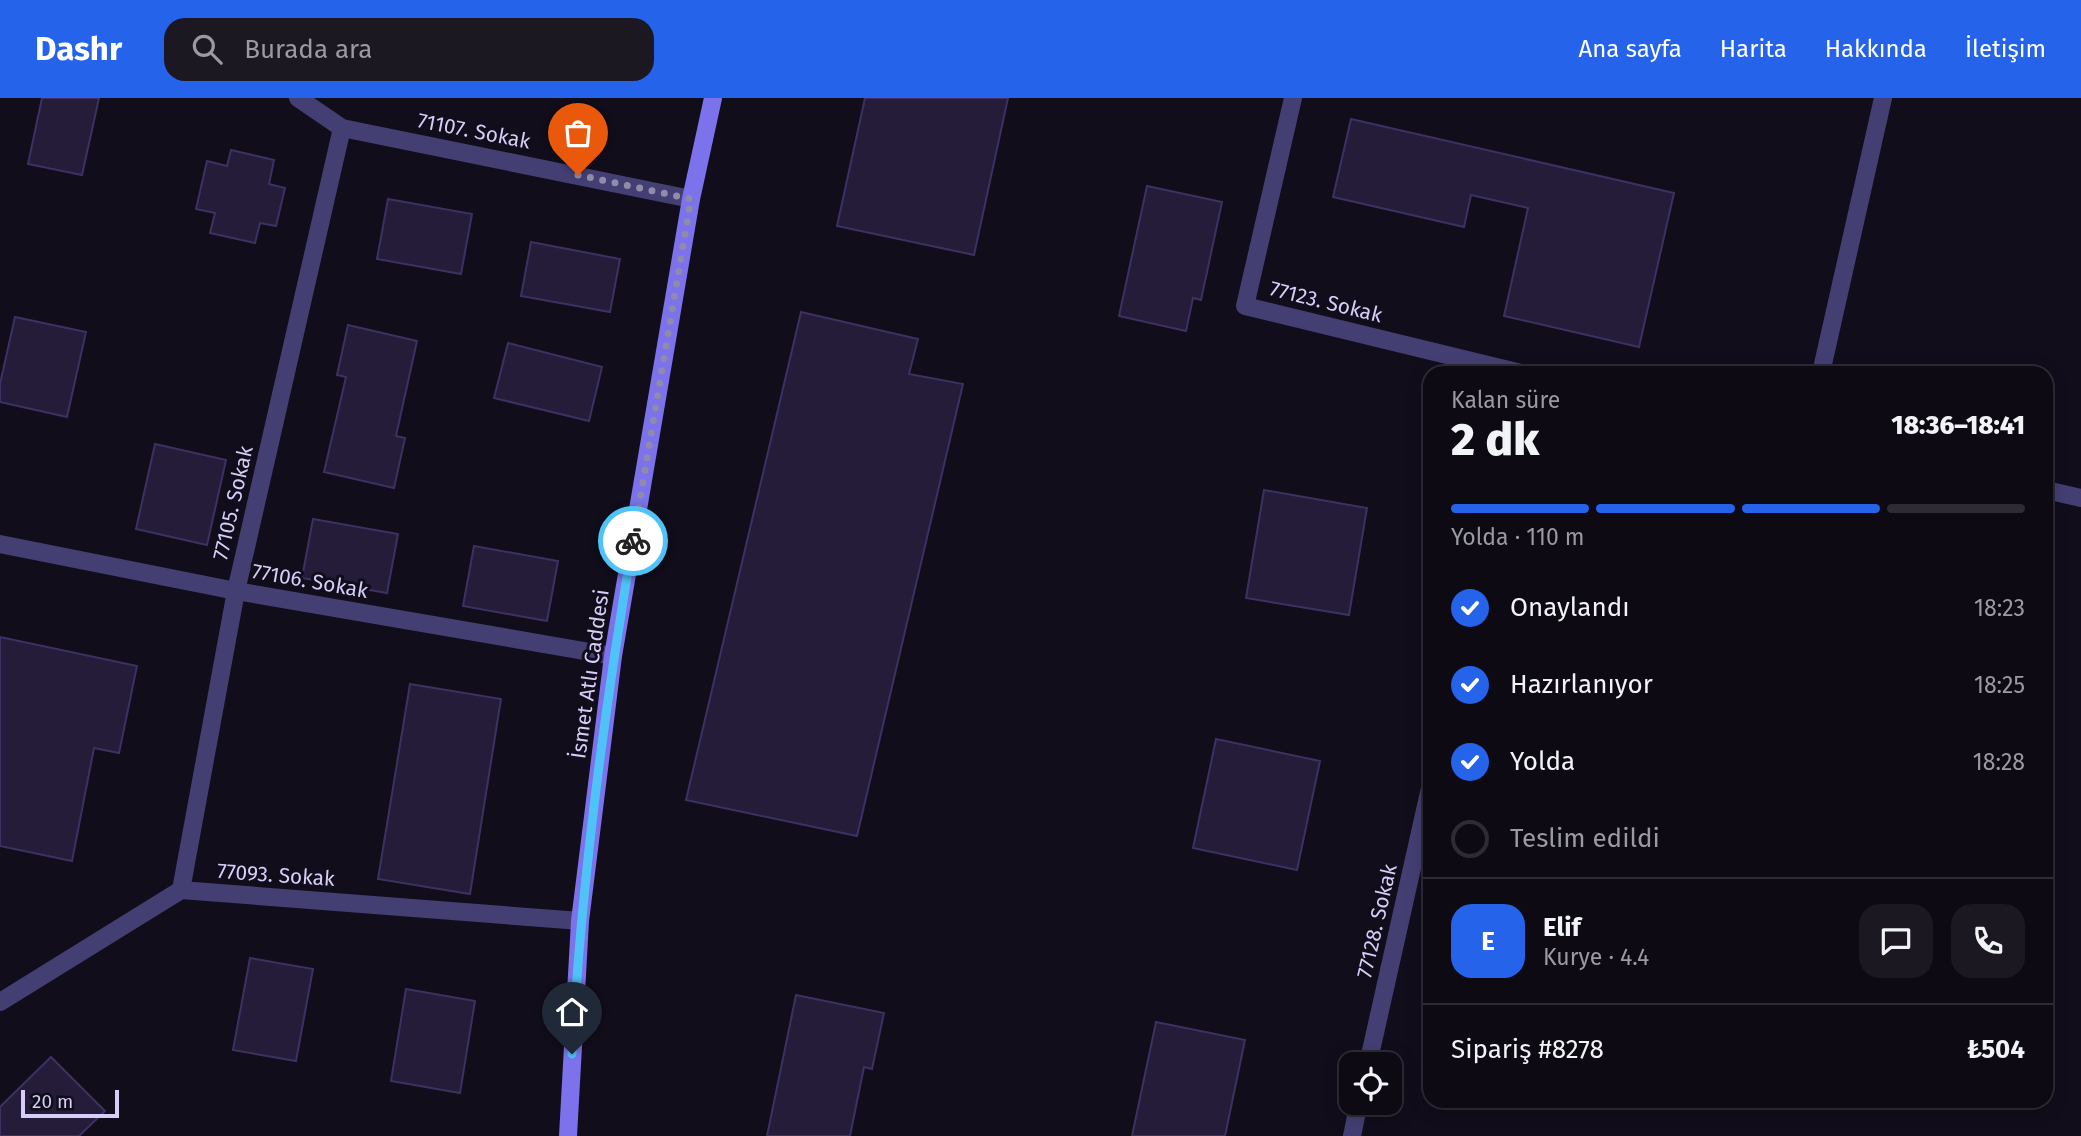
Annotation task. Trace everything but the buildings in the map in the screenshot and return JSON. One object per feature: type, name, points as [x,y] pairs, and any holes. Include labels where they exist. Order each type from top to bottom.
[{"type":"main road","name":"İsmet Atlı Caddesi","points":[[568,1136],[580,921],[613,656],[691,199],[713,98]]},
{"type":"street","name":"71107. Sokak","points":[[298,98],[342,128],[691,199]]},
{"type":"street","name":"77123. Sokak","points":[[1293,98],[1245,306],[1492,366]]},
{"type":"street","points":[[1823,366],[1883,98]]},
{"type":"street","name":"77105. Sokak","points":[[181,890],[236,591],[342,128]]},
{"type":"street","points":[[2053,492],[2081,498]]},
{"type":"street","name":"77106. Sokak","points":[[0,544],[236,591],[613,656]]},
{"type":"street","name":"77128. Sokak","points":[[1371,1052],[1423,820]]},
{"type":"street","points":[[0,1002],[181,890]]},
{"type":"street","name":"77093. Sokak","points":[[181,890],[580,921]]},
{"type":"street","points":[[1352,1136],[1356,1115]]},
{"type":"way so far","points":[[578,175],[691,199],[633,541]]},
{"type":"route","points":[[572,1054],[580,921],[613,656],[633,541]]}]
